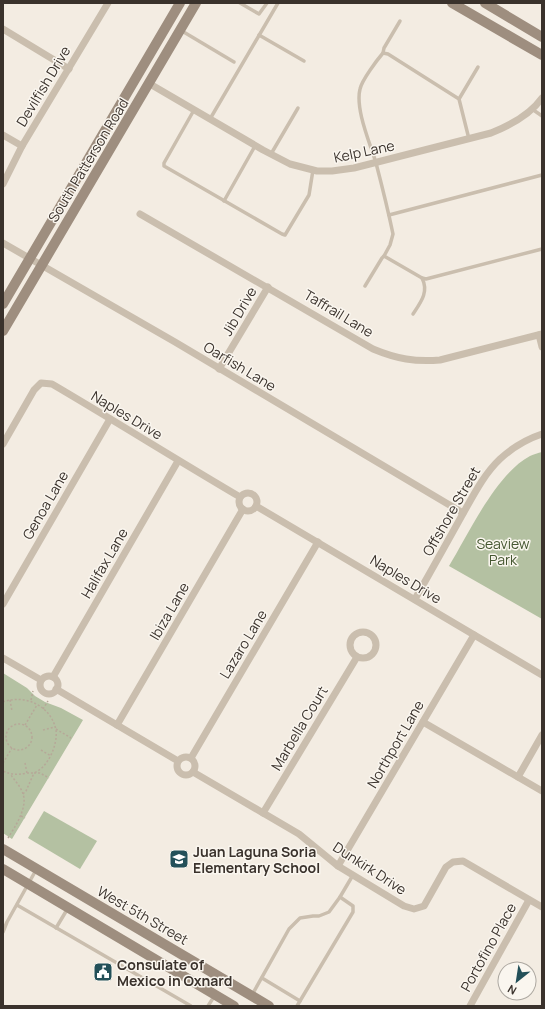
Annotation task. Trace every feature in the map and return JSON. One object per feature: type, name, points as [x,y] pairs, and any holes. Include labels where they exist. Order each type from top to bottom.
[{"type":"main road","name":"South Patterson Road","points":[[3,304],[180,3]]},
{"type":"main road","name":"South Patterson Road","points":[[3,331],[150,84],[196,3]]},
{"type":"main road","points":[[452,3],[542,55]]},
{"type":"main road","points":[[485,3],[542,37]]},
{"type":"main road","name":"West 5th Street","points":[[3,849],[269,1006]]},
{"type":"main road","points":[[3,869],[230,1005]]},
{"type":"street","name":"Devilfish Drive","points":[[3,184],[22,146],[108,3]]},
{"type":"street","points":[[3,29],[69,68]]},
{"type":"street","name":"Kelp Lane","points":[[150,84],[255,146],[290,164],[313,170],[332,171],[345,170],[376,163],[491,133],[518,120],[532,109],[542,98]]},
{"type":"street","points":[[3,135],[22,146]]},
{"type":"street","name":"Taffrail Lane","points":[[140,214],[374,349],[391,356],[407,360],[440,360],[540,334]]},
{"type":"street","name":"Oarfish Lane","points":[[3,243],[463,513]]},
{"type":"street","name":"Jib Drive","points":[[219,369],[268,287]]},
{"type":"street","points":[[540,334],[542,347]]},
{"type":"street","name":"Naples Drive","points":[[3,444],[34,390],[41,383],[52,384],[240,497]]},
{"type":"street","name":"Genoa Lane","points":[[3,604],[110,419]]},
{"type":"street","name":"Offshore Street","points":[[415,599],[483,480],[501,458],[512,449],[542,434]]},
{"type":"street","name":"Halifax Lane","points":[[53,677],[178,461]]},
{"type":"street","points":[[245,493],[251,493],[257,500],[256,506],[254,509],[249,511],[242,509],[239,505],[240,497],[245,493]]},
{"type":"street","name":"Naples Drive","points":[[256,506],[542,675]]},
{"type":"street","name":"Ibiza Lane","points":[[117,725],[242,509]]},
{"type":"street","name":"Lazaro Lane","points":[[191,758],[318,542]]},
{"type":"street","name":"Northport Lane","points":[[338,866],[474,635]]},
{"type":"street","name":"Marbella Court","points":[[263,813],[357,657]]},
{"type":"street","points":[[3,658],[41,680]]},
{"type":"street","points":[[46,676],[53,677],[58,684],[56,689],[52,693],[44,692],[40,685],[41,680],[46,676]]},
{"type":"street","points":[[56,689],[178,761]]},
{"type":"street","points":[[423,722],[542,790]]},
{"type":"street","points":[[518,776],[542,735]]},
{"type":"street","points":[[183,758],[191,758],[195,766],[193,772],[186,775],[180,773],[177,767],[178,761],[183,758]]},
{"type":"street","name":"Dunkirk Drive","points":[[193,772],[299,834],[338,866],[404,906],[414,909],[424,906],[446,867],[453,862],[463,861],[542,907]]},
{"type":"street","name":"Portofino Place","points":[[470,1006],[530,900]]},
{"type":"lane","points":[[240,3],[259,14],[267,3]]},
{"type":"lane","points":[[210,119],[278,3]]},
{"type":"lane","points":[[365,286],[390,245],[393,234],[376,163],[359,102],[360,88],[383,53],[384,48],[400,21]]},
{"type":"lane","points":[[181,30],[234,62]]},
{"type":"lane","points":[[260,35],[304,61]]},
{"type":"lane","points":[[383,53],[388,54],[459,99],[469,139]]},
{"type":"lane","points":[[459,99],[478,67]]},
{"type":"lane","points":[[271,154],[298,108]]},
{"type":"lane","points":[[532,109],[542,116]]},
{"type":"lane","points":[[194,110],[164,163],[164,166],[285,235],[309,194],[313,170]]},
{"type":"lane","points":[[224,201],[255,146]]},
{"type":"lane","points":[[389,215],[542,175]]},
{"type":"lane","points":[[422,278],[542,249]]},
{"type":"lane","points":[[384,256],[422,278],[425,284],[425,295],[413,314]]},
{"type":"lane","points":[[3,932],[5,921],[17,905],[37,869]]},
{"type":"lane","points":[[252,995],[289,929],[300,918],[319,916],[328,912],[340,897],[353,875]]},
{"type":"lane","points":[[297,1006],[353,912],[353,906],[340,897]]},
{"type":"lane","points":[[17,905],[191,1006]]},
{"type":"lane","points":[[56,928],[68,908]]},
{"type":"lane","points":[[262,978],[300,1001]]},
{"type":"lane","points":[[208,1006],[215,995]]},
{"type":"path","points":[[31,701],[32,691]]},
{"type":"path","points":[[3,702],[22,699],[31,701],[43,709],[49,716],[55,728],[56,740],[51,756],[47,762],[34,773],[26,791],[23,794]]},
{"type":"path","points":[[10,700],[12,711]]},
{"type":"path","points":[[43,709],[48,701]]},
{"type":"path","points":[[25,725],[37,704]]},
{"type":"path","points":[[16,724],[25,725],[30,731],[30,743],[20,750],[12,748],[8,745],[5,736],[8,728],[16,724]]},
{"type":"path","points":[[43,730],[55,728],[70,738]]},
{"type":"path","points":[[3,763],[12,748]]},
{"type":"path","points":[[41,750],[51,756]]},
{"type":"path","points":[[25,763],[27,773]]},
{"type":"path","points":[[3,771],[11,775],[23,794],[21,816],[8,838]]},
{"type":"path","points":[[11,775],[40,773],[49,778]]},
{"type":"path","points":[[21,816],[25,818]]},
{"type":"green space","name":"Seaview Park","points":[[542,452],[542,619],[449,566],[484,505],[506,476],[530,456]]},
{"type":"green space","points":[[3,673],[27,688],[35,696],[45,702],[61,708],[83,720],[12,839],[3,833]]},
{"type":"green space","points":[[44,811],[97,841],[80,869],[28,838]]},
{"type":"place","name":"Juan Laguna Soria Elementary School","points":[[179,859]]},
{"type":"place","name":"Consulate of Mexico in Oxnard","points":[[103,972]]}]
